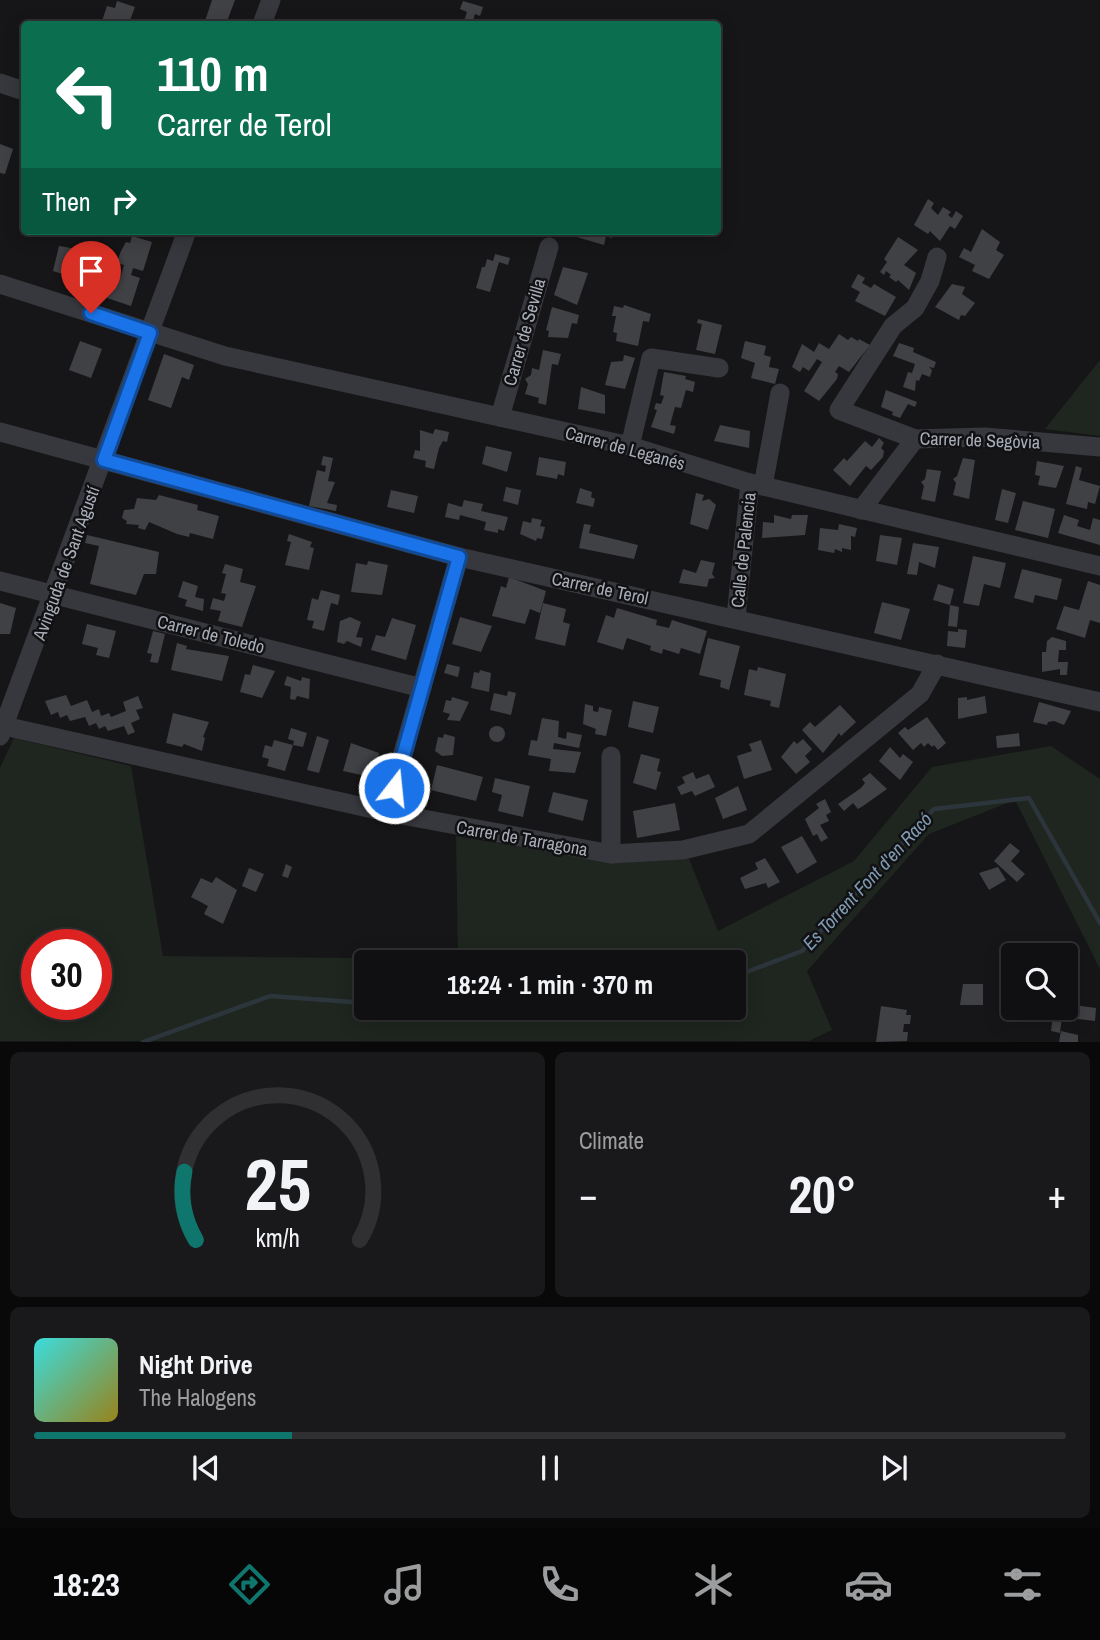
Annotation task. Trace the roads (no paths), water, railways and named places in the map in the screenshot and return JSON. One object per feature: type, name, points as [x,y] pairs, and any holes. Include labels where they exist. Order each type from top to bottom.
[{"type":"street","points":[[263,21],[271,0]]},
{"type":"street","points":[[0,83],[21,90]]},
{"type":"street","name":"Avinguda de Sant Agustí","points":[[2,729],[186,235]]},
{"type":"street","name":"Carrer de Sevilla","points":[[500,417],[549,247]]},
{"type":"street","name":"Carrer de Segòvia","points":[[937,257],[930,281],[915,308],[893,326],[839,410],[915,439],[985,437],[1100,447]]},
{"type":"street","name":"Carrer de Leganés","points":[[0,284],[226,356],[630,446],[756,484],[1100,566]]},
{"type":"street","points":[[630,446],[651,358],[719,368]]},
{"type":"street","name":"Calle de Palencia","points":[[736,617],[756,484],[780,393]]},
{"type":"street","name":"Carrer de Terol","points":[[0,432],[459,557],[736,617],[1100,702]]},
{"type":"street","points":[[861,510],[915,439]]},
{"type":"street","points":[[386,812],[459,557]]},
{"type":"street","name":"Carrer de Toledo","points":[[0,581],[422,688]]},
{"type":"street","name":"Carrer de Tarragona","points":[[2,729],[386,812],[611,854],[683,850],[749,834],[920,694],[937,664]]},
{"type":"street","points":[[611,756],[611,854]]},
{"type":"waterway","name":"Es Torrent Font d'en Racó","points":[[746,972],[802,951],[934,809],[1029,798],[1100,923]]},
{"type":"waterway","name":"Es Torrent Font d'en Racó","points":[[143,1042],[270,996],[354,1002]]}]
